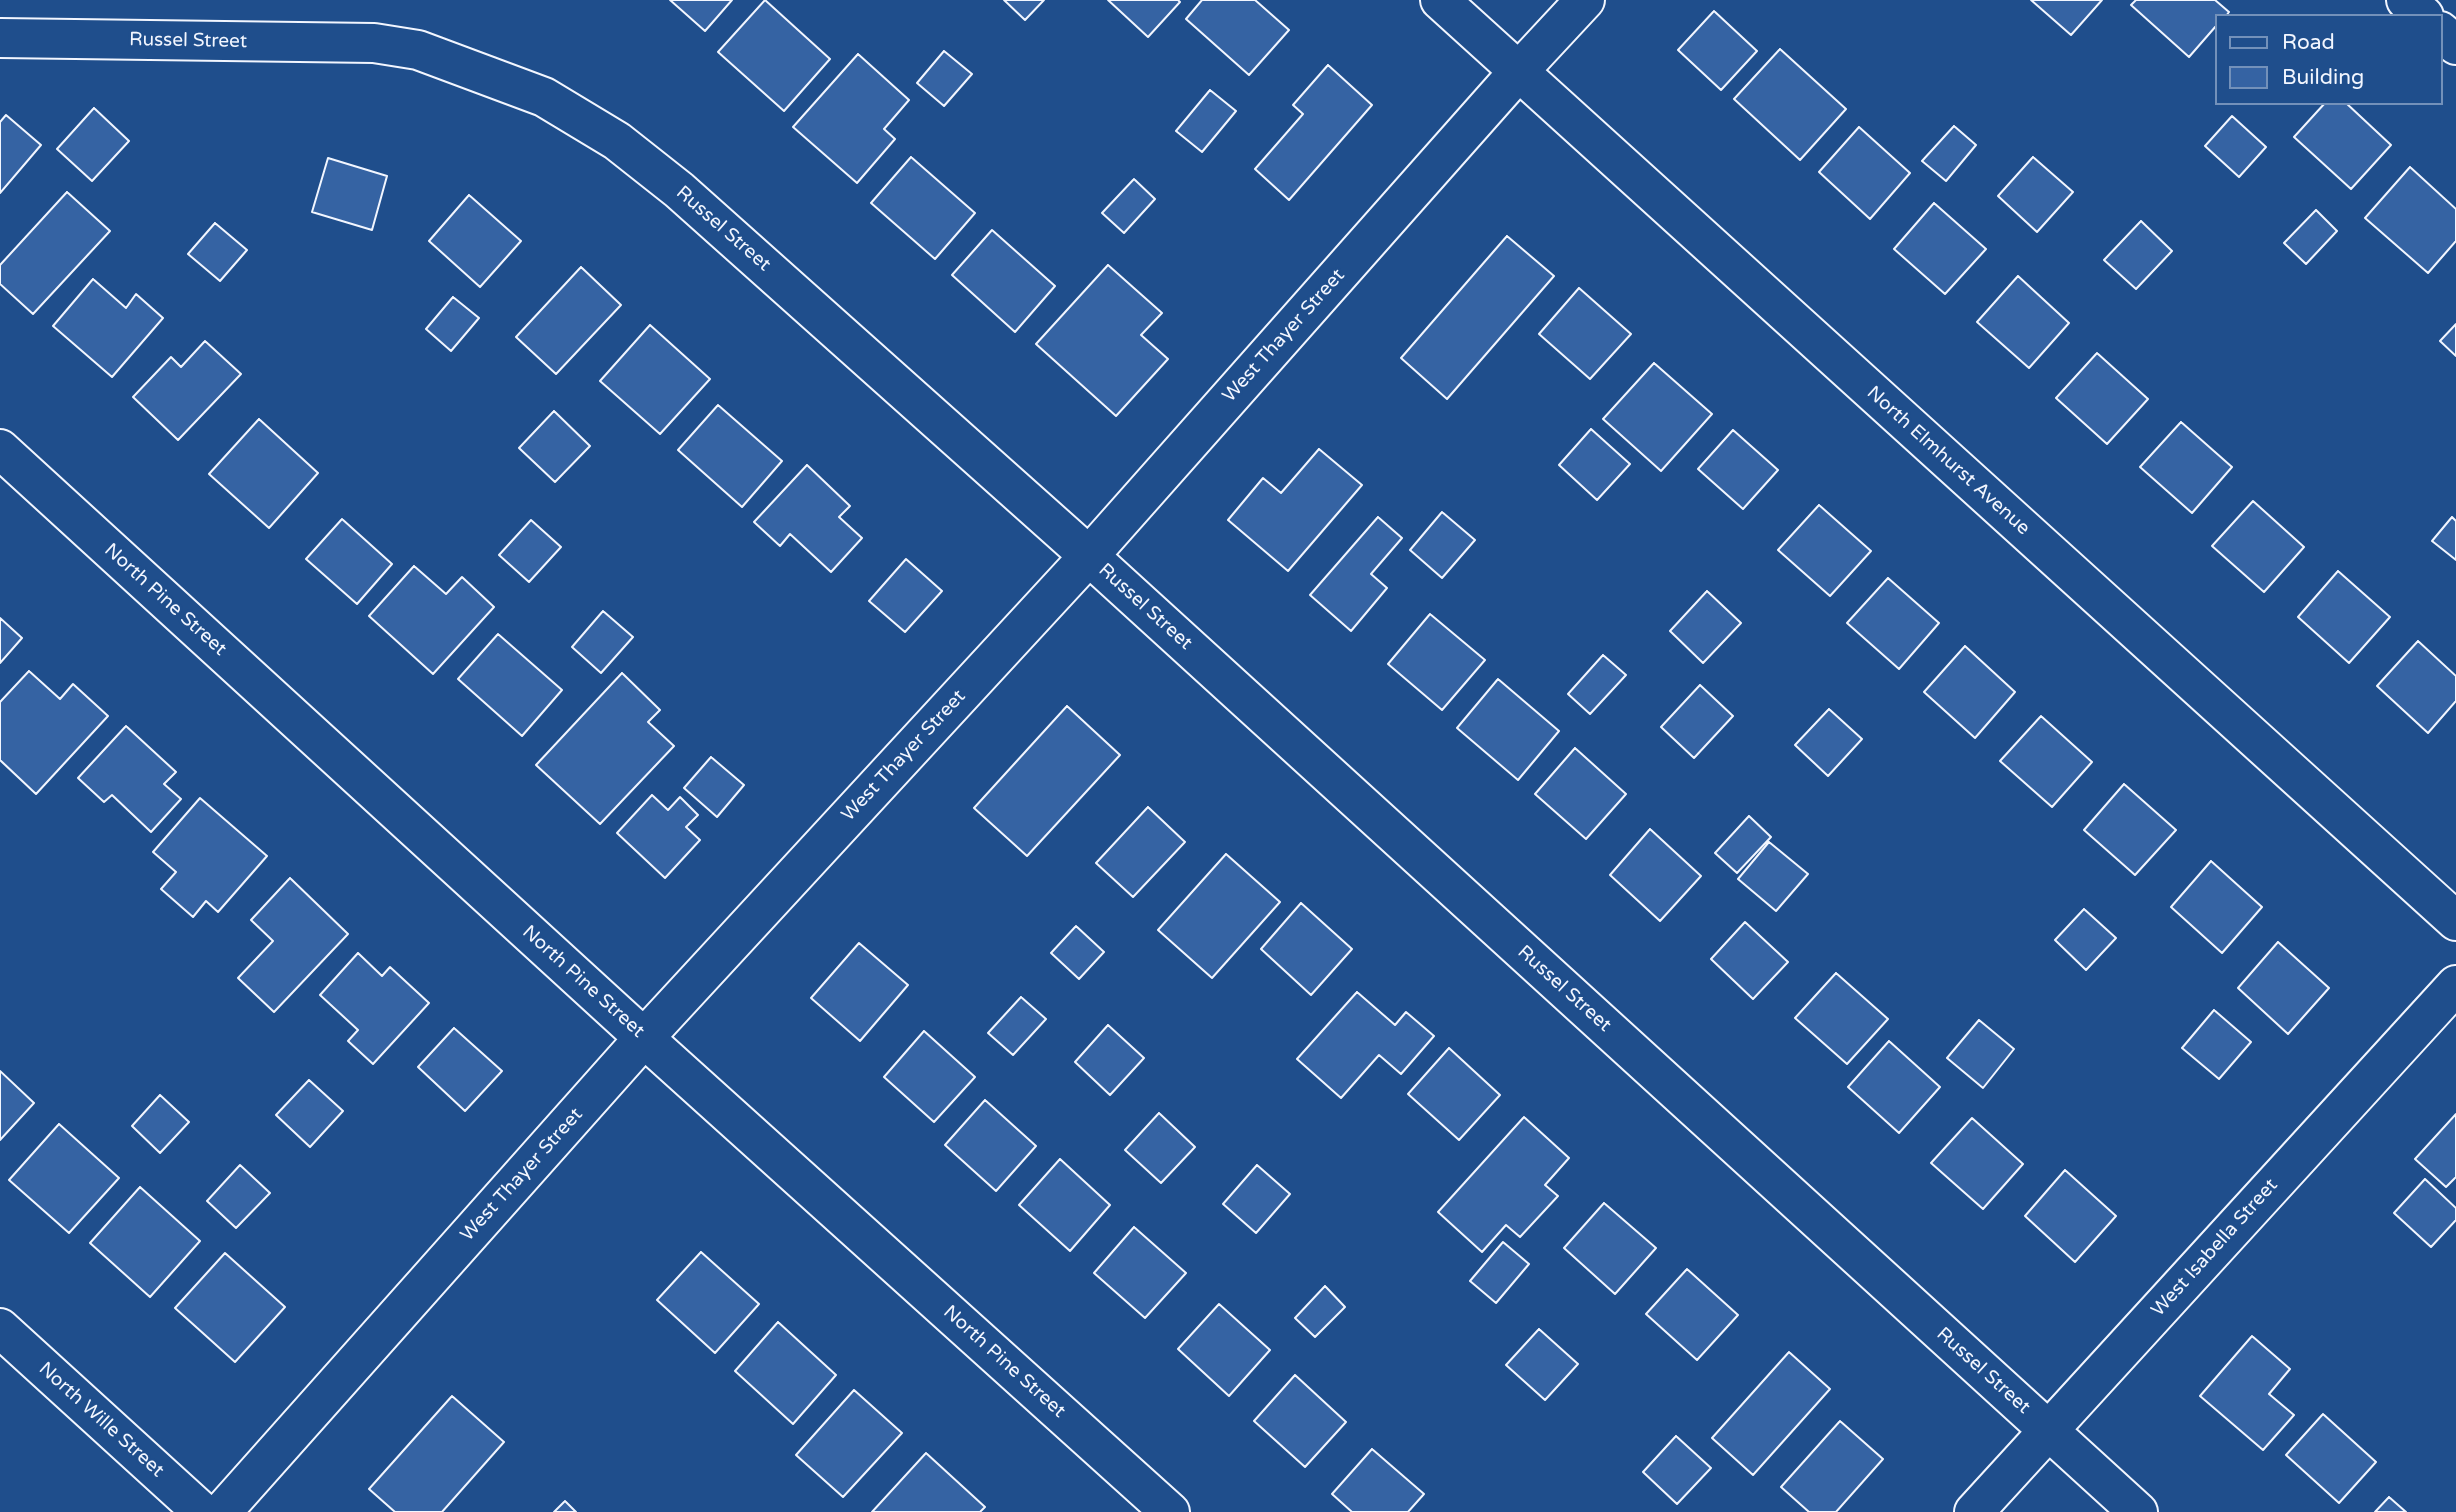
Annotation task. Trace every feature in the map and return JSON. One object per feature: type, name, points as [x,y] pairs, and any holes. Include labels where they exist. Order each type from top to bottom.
[{"type":"street","name":"North Elmhurst Avenue","points":[[1440,0],[2456,921]]},
{"type":"street","name":"West Thayer Street","points":[[222,1512],[644,1038],[1089,556],[1519,71],[1586,0]]},
{"type":"street","points":[[2406,0],[2422,14]]},
{"type":"street","points":[[2442,33],[2456,45]]},
{"type":"street","name":"Russel Street","points":[[0,38],[374,43],[418,50],[544,97],[617,141],[680,190],[1089,556],[2138,1512]]},
{"type":"street","name":"North Pine Street","points":[[0,449],[644,1038],[1170,1512]]},
{"type":"street","name":"West Isabella Street","points":[[1974,1512],[2456,985]]},
{"type":"street","name":"North Wille Street","points":[[0,1328],[202,1512]]},
{"type":"building","points":[[670,0],[732,0],[705,31]]},
{"type":"building","points":[[765,0],[830,59],[784,111],[718,52]]},
{"type":"building","points":[[1004,0],[1044,0],[1025,20]]},
{"type":"building","points":[[1108,0],[1178,0],[1180,2],[1148,37]]},
{"type":"building","points":[[1202,0],[1255,0],[1289,30],[1249,75],[1186,19]]},
{"type":"building","points":[[2031,0],[2102,0],[2071,35]]},
{"type":"building","points":[[2136,0],[2215,0],[2229,12],[2214,14],[2214,28],[2189,57],[2131,5]]},
{"type":"building","points":[[1714,11],[1757,51],[1721,90],[1678,50]]},
{"type":"building","points":[[1780,49],[1846,109],[1800,160],[1734,99]]},
{"type":"building","points":[[944,51],[972,74],[944,106],[917,83]]},
{"type":"building","points":[[858,54],[909,100],[884,129],[895,139],[857,183],[793,127]]},
{"type":"building","points":[[1328,65],[1372,105],[1289,200],[1255,169],[1303,114],[1293,105]]},
{"type":"building","points":[[1210,90],[1236,111],[1202,152],[1176,131]]},
{"type":"building","points":[[2323,105],[2348,105],[2391,145],[2351,189],[2294,137]]},
{"type":"building","points":[[94,108],[129,141],[92,181],[57,149]]},
{"type":"building","points":[[6,115],[41,145],[0,193],[0,122]]},
{"type":"building","points":[[2232,116],[2266,147],[2239,177],[2205,146]]},
{"type":"building","points":[[1954,126],[1976,145],[1946,181],[1922,161]]},
{"type":"building","points":[[1859,127],[1910,173],[1870,219],[1819,172]]},
{"type":"building","points":[[911,157],[975,213],[935,259],[871,203]]},
{"type":"building","points":[[2033,157],[2073,192],[2037,232],[1998,196]]},
{"type":"building","points":[[328,158],[387,176],[372,230],[312,212]]},
{"type":"building","points":[[2410,167],[2456,209],[2456,241],[2428,273],[2365,218]]},
{"type":"building","points":[[1134,179],[1155,199],[1124,233],[1102,213]]},
{"type":"building","points":[[67,192],[110,231],[33,314],[0,284],[0,265]]},
{"type":"building","points":[[469,195],[521,241],[480,287],[429,241]]},
{"type":"building","points":[[1934,203],[1986,249],[1945,294],[1894,249]]},
{"type":"building","points":[[2316,210],[2337,231],[2306,264],[2284,243]]},
{"type":"building","points":[[2141,221],[2172,251],[2136,289],[2104,260]]},
{"type":"building","points":[[215,223],[247,250],[220,281],[188,254]]},
{"type":"building","points":[[992,230],[1055,286],[1015,332],[952,275]]},
{"type":"building","points":[[1507,236],[1554,276],[1447,399],[1401,358]]},
{"type":"building","points":[[1108,265],[1162,313],[1141,335],[1168,359],[1116,416],[1036,344]]},
{"type":"building","points":[[581,267],[621,305],[556,374],[516,337]]},
{"type":"building","points":[[2018,276],[2069,323],[2029,368],[1977,322]]},
{"type":"building","points":[[93,279],[126,308],[136,294],[163,318],[112,377],[53,326]]},
{"type":"building","points":[[1579,288],[1631,334],[1590,379],[1539,334]]},
{"type":"building","points":[[453,297],[479,318],[451,351],[426,329]]},
{"type":"building","points":[[2456,324],[2456,356],[2440,341]]},
{"type":"building","points":[[650,325],[710,379],[660,434],[600,381]]},
{"type":"building","points":[[205,341],[241,374],[178,440],[133,397],[171,357],[181,367]]},
{"type":"building","points":[[2097,353],[2148,399],[2107,444],[2056,398]]},
{"type":"building","points":[[1654,363],[1712,414],[1661,471],[1603,419]]},
{"type":"building","points":[[718,405],[782,461],[742,507],[678,450]]},
{"type":"building","points":[[554,411],[590,446],[555,482],[519,448]]},
{"type":"building","points":[[259,419],[318,473],[269,528],[209,474]]},
{"type":"building","points":[[2181,422],[2232,467],[2192,513],[2140,467]]},
{"type":"building","points":[[1591,429],[1630,464],[1597,500],[1559,465]]},
{"type":"building","points":[[1733,430],[1778,470],[1743,509],[1698,469]]},
{"type":"building","points":[[1319,449],[1362,485],[1288,571],[1228,520],[1263,478],[1281,493]]},
{"type":"building","points":[[807,465],[850,506],[839,517],[862,538],[831,572],[790,534],[780,546],[754,522]]},
{"type":"building","points":[[2253,501],[2304,547],[2264,592],[2212,546]]},
{"type":"building","points":[[1819,505],[1871,551],[1830,596],[1778,550]]},
{"type":"building","points":[[1442,512],[1475,540],[1442,578],[1410,550]]},
{"type":"building","points":[[1378,517],[1402,538],[1371,574],[1387,588],[1351,631],[1310,595]]},
{"type":"building","points":[[2452,517],[2456,521],[2456,560],[2432,541]]},
{"type":"building","points":[[342,519],[392,564],[357,604],[306,559]]},
{"type":"building","points":[[531,520],[561,547],[529,582],[499,555]]},
{"type":"building","points":[[906,559],[942,591],[905,632],[869,601]]},
{"type":"building","points":[[414,566],[446,594],[462,577],[494,607],[433,674],[369,616]]},
{"type":"building","points":[[2338,571],[2390,617],[2349,663],[2298,617]]},
{"type":"building","points":[[1888,578],[1939,623],[1899,669],[1847,623]]},
{"type":"building","points":[[1707,591],[1741,623],[1703,663],[1670,631]]},
{"type":"building","points":[[603,611],[633,637],[601,673],[572,647]]},
{"type":"building","points":[[1430,614],[1485,660],[1442,710],[1388,664]]},
{"type":"building","points":[[0,618],[22,638],[0,663]]},
{"type":"building","points":[[498,634],[562,690],[522,736],[458,679]]},
{"type":"building","points":[[2418,641],[2456,676],[2456,701],[2428,733],[2377,686]]},
{"type":"building","points":[[1965,646],[2015,692],[1975,738],[1924,692]]},
{"type":"building","points":[[1603,655],[1626,675],[1590,714],[1568,694]]},
{"type":"building","points":[[29,671],[60,699],[73,684],[108,716],[36,794],[0,760],[0,702]]},
{"type":"building","points":[[622,673],[660,710],[648,722],[674,746],[600,824],[536,765]]},
{"type":"building","points":[[1498,679],[1559,731],[1518,780],[1457,728]]},
{"type":"building","points":[[1700,685],[1733,716],[1694,758],[1661,727]]},
{"type":"building","points":[[1067,706],[1120,755],[1027,856],[974,808]]},
{"type":"building","points":[[1829,709],[1862,739],[1828,776],[1795,745]]},
{"type":"building","points":[[2041,716],[2092,762],[2052,807],[2000,761]]},
{"type":"building","points":[[126,726],[176,772],[164,784],[181,799],[151,832],[112,795],[104,802],[78,778]]},
{"type":"building","points":[[1575,748],[1626,794],[1586,839],[1535,794]]},
{"type":"building","points":[[711,757],[744,785],[717,817],[684,788]]},
{"type":"building","points":[[2124,784],[2176,830],[2135,875],[2084,830]]},
{"type":"building","points":[[652,795],[668,810],[680,797],[698,815],[686,827],[700,840],[665,878],[617,833]]},
{"type":"building","points":[[200,798],[267,856],[218,912],[206,901],[193,917],[161,889],[176,872],[153,852]]},
{"type":"building","points":[[1148,807],[1185,842],[1133,897],[1096,863]]},
{"type":"building","points":[[1749,816],[1771,837],[1737,873],[1715,853]]},
{"type":"building","points":[[1650,829],[1701,876],[1660,921],[1610,875]]},
{"type":"building","points":[[1769,842],[1808,874],[1776,911],[1738,879]]},
{"type":"building","points":[[1226,854],[1280,902],[1212,978],[1158,930]]},
{"type":"building","points":[[2211,861],[2262,907],[2222,953],[2171,907]]},
{"type":"building","points":[[290,878],[348,934],[274,1012],[238,978],[273,941],[251,920]]},
{"type":"building","points":[[1301,903],[1352,949],[1311,995],[1261,949]]},
{"type":"building","points":[[2084,909],[2116,938],[2086,970],[2055,940]]},
{"type":"building","points":[[1745,922],[1788,962],[1753,999],[1711,959]]},
{"type":"building","points":[[1076,926],[1104,952],[1079,979],[1051,953]]},
{"type":"building","points":[[2278,942],[2329,988],[2288,1034],[2238,988]]},
{"type":"building","points":[[859,943],[908,985],[860,1041],[811,998]]},
{"type":"building","points":[[358,953],[382,976],[390,967],[429,1003],[373,1064],[348,1041],[358,1030],[320,995]]},
{"type":"building","points":[[1836,973],[1888,1019],[1847,1064],[1795,1018]]},
{"type":"building","points":[[1357,992],[1395,1025],[1406,1012],[1434,1036],[1401,1074],[1379,1055],[1341,1098],[1297,1059]]},
{"type":"building","points":[[1021,997],[1046,1019],[1013,1055],[988,1033]]},
{"type":"building","points":[[2214,1010],[2251,1042],[2219,1079],[2182,1048]]},
{"type":"building","points":[[1979,1020],[2014,1049],[1983,1088],[1947,1058]]},
{"type":"building","points":[[1108,1025],[1144,1058],[1110,1095],[1075,1062]]},
{"type":"building","points":[[454,1028],[502,1071],[465,1111],[418,1067]]},
{"type":"building","points":[[924,1031],[975,1077],[934,1122],[884,1077]]},
{"type":"building","points":[[1889,1041],[1940,1087],[1899,1133],[1848,1087]]},
{"type":"building","points":[[1449,1048],[1500,1095],[1459,1140],[1408,1094]]},
{"type":"building","points":[[0,1071],[34,1103],[0,1140]]},
{"type":"building","points":[[309,1080],[343,1111],[310,1147],[276,1115]]},
{"type":"building","points":[[160,1095],[189,1122],[160,1153],[132,1126]]},
{"type":"building","points":[[985,1100],[1036,1146],[996,1191],[945,1145]]},
{"type":"building","points":[[1159,1113],[1195,1147],[1161,1183],[1125,1150]]},
{"type":"building","points":[[2456,1114],[2456,1177],[2446,1187],[2415,1159]]},
{"type":"building","points":[[1524,1117],[1569,1158],[1545,1185],[1558,1196],[1520,1237],[1506,1225],[1482,1252],[1438,1212]]},
{"type":"building","points":[[1972,1118],[2023,1164],[1983,1209],[1931,1163]]},
{"type":"building","points":[[59,1124],[119,1178],[69,1233],[9,1180]]},
{"type":"building","points":[[1060,1159],[1110,1205],[1070,1251],[1019,1205]]},
{"type":"building","points":[[240,1165],[270,1193],[236,1228],[207,1201]]},
{"type":"building","points":[[1257,1165],[1290,1194],[1256,1233],[1223,1204]]},
{"type":"building","points":[[2065,1170],[2116,1216],[2075,1262],[2025,1216]]},
{"type":"building","points":[[2425,1179],[2456,1208],[2456,1220],[2431,1247],[2394,1213]]},
{"type":"building","points":[[140,1187],[200,1241],[150,1297],[90,1243]]},
{"type":"building","points":[[1604,1203],[1656,1248],[1615,1294],[1564,1248]]},
{"type":"building","points":[[1134,1227],[1186,1273],[1145,1318],[1094,1273]]},
{"type":"building","points":[[1503,1242],[1529,1264],[1496,1303],[1470,1281]]},
{"type":"building","points":[[701,1252],[759,1304],[715,1353],[657,1300]]},
{"type":"building","points":[[225,1253],[285,1307],[235,1362],[175,1308]]},
{"type":"building","points":[[1687,1269],[1738,1315],[1697,1360],[1646,1314]]},
{"type":"building","points":[[1325,1286],[1345,1307],[1315,1337],[1295,1318]]},
{"type":"building","points":[[1219,1304],[1270,1350],[1229,1396],[1178,1349]]},
{"type":"building","points":[[778,1322],[836,1375],[793,1424],[735,1371]]},
{"type":"building","points":[[1539,1329],[1578,1364],[1545,1400],[1506,1365]]},
{"type":"building","points":[[2252,1336],[2290,1369],[2269,1394],[2294,1415],[2263,1450],[2200,1396]]},
{"type":"building","points":[[1789,1352],[1830,1389],[1753,1475],[1712,1438]]},
{"type":"building","points":[[1295,1375],[1346,1422],[1305,1467],[1254,1421]]},
{"type":"building","points":[[854,1390],[902,1433],[843,1497],[796,1455]]},
{"type":"building","points":[[452,1396],[504,1442],[442,1512],[395,1512],[369,1489]]},
{"type":"building","points":[[2323,1414],[2376,1462],[2339,1503],[2286,1455]]},
{"type":"building","points":[[1840,1421],[1883,1459],[1836,1512],[1809,1512],[1781,1487]]},
{"type":"building","points":[[1676,1436],[1711,1468],[1677,1504],[1643,1472]]},
{"type":"building","points":[[1372,1449],[1424,1494],[1408,1512],[1352,1512],[1332,1494]]},
{"type":"building","points":[[926,1453],[985,1507],[980,1512],[872,1512]]},
{"type":"building","points":[[2389,1497],[2406,1512],[2375,1512]]},
{"type":"building","points":[[565,1501],[576,1512],[554,1512]]}]
